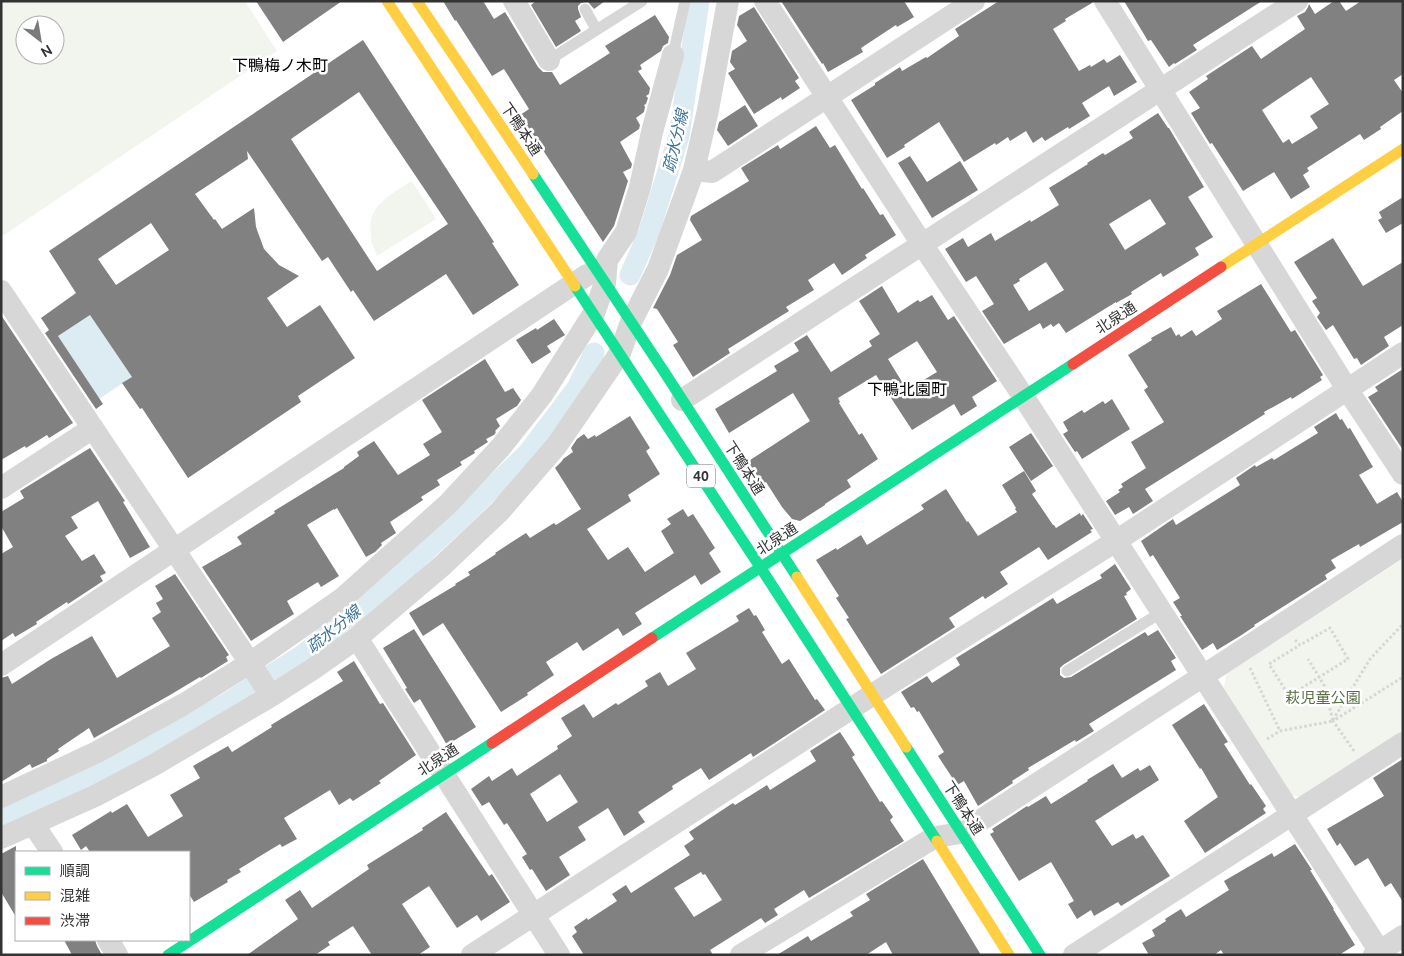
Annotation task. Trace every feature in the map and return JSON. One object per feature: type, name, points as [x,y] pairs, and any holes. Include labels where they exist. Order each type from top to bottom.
[{"type":"main road","name":"下鴨本通","points":[[418,2],[603,270],[631,322],[782,553],[1034,946]]},
{"type":"main road","name":"40","points":[[392,8],[852,708],[935,837],[1006,954]]},
{"type":"main road","name":"北泉通","points":[[190,941],[1403,149]]},
{"type":"main road","name":"北泉通","points":[[168,955],[189,941]]},
{"type":"street","points":[[514,1],[549,60]]},
{"type":"street","points":[[1,838],[95,796],[154,765],[313,669],[357,638],[443,564],[500,511],[557,445],[620,353],[631,322],[658,269],[694,170],[708,110],[728,1]]},
{"type":"street","points":[[765,1],[1023,396],[1292,814],[1379,954],[1403,936]]},
{"type":"street","points":[[694,170],[712,172],[974,1]]},
{"type":"street","points":[[1105,1],[1347,389],[1403,474]]},
{"type":"street","points":[[682,400],[1297,1]]},
{"type":"street","points":[[392,8],[418,2]]},
{"type":"street","points":[[1,797],[106,747],[184,704],[250,663],[343,598],[448,504],[500,448],[542,395],[594,313],[603,270],[626,232],[638,196],[652,132],[673,55]]},
{"type":"street","points":[[447,91],[469,78]]},
{"type":"street","points":[[1,665],[574,284],[603,270]]},
{"type":"street","points":[[3,298],[94,428],[271,696]]},
{"type":"street","points":[[472,955],[872,695],[1116,541],[1403,353]]},
{"type":"street","points":[[1,488],[94,428]]},
{"type":"street","points":[[741,955],[935,837],[961,832],[1403,545]]},
{"type":"street","points":[[357,638],[559,955]]},
{"type":"street","points":[[1074,955],[1403,743]]},
{"type":"street","points":[[33,824],[51,851]]},
{"type":"street","points":[[109,941],[117,955]]},
{"type":"street","points":[[1006,954],[1034,946]]},
{"type":"lane","points":[[549,60],[642,1]]},
{"type":"lane","points":[[673,55],[685,1]]},
{"type":"lane","points":[[585,9],[596,29]]},
{"type":"lane","points":[[1067,671],[1162,612]]},
{"type":"path","points":[[1333,721],[1370,659],[1403,624]]},
{"type":"path","points":[[1330,628],[1348,659],[1288,696],[1269,664],[1300,645],[1330,628]]},
{"type":"path","points":[[1296,639],[1300,645]]},
{"type":"path","points":[[1244,649],[1280,731]]},
{"type":"path","points":[[1308,659],[1324,686],[1333,721],[1365,767]]},
{"type":"path","points":[[1251,750],[1280,731],[1333,721],[1403,677]]},
{"type":"green space","points":[[1,1],[245,1],[277,51],[1,237]]},
{"type":"green space","points":[[412,181],[436,219],[377,256],[371,239],[370,226],[372,217],[381,203]]},
{"type":"green space","name":"萩児童公園","points":[[1403,559],[1403,735],[1303,798],[1287,794],[1223,690],[1227,673]]},
{"type":"shaded area","points":[[90,315],[132,377],[99,399],[58,336]]},
{"type":"building","points":[[256,1],[342,1],[283,42]]},
{"type":"building","points":[[443,1],[483,1],[494,19],[505,12],[538,67],[543,72],[552,72],[560,85],[610,53],[605,46],[655,15],[669,37],[668,43],[663,46],[661,51],[640,65],[642,69],[638,71],[650,88],[649,94],[646,96],[648,98],[644,105],[644,112],[636,118],[640,125],[639,129],[620,142],[632,164],[631,168],[623,172],[628,181],[614,226],[603,242],[520,115],[529,109],[504,69],[492,76]]},
{"type":"building","points":[[536,1],[605,1],[594,9],[588,2],[581,3],[578,9],[581,17],[575,21],[581,31],[556,47],[531,5]]},
{"type":"building","points":[[781,1],[904,1],[914,17],[897,27],[896,25],[861,48],[863,52],[828,72]]},
{"type":"building","points":[[999,1],[1092,1],[1092,3],[1065,19],[1066,21],[1053,29],[1079,71],[1090,65],[1091,67],[1104,59],[1107,63],[1120,55],[1137,82],[1114,96],[1109,86],[1082,103],[1090,116],[1045,141],[1042,137],[1033,143],[1026,131],[1010,141],[1008,137],[996,145],[995,143],[964,162],[939,122],[887,158],[851,100],[900,67],[902,71],[927,58],[959,36],[955,29]]},
{"type":"building","points":[[1124,1],[1262,1],[1193,45],[1197,50],[1169,67],[1151,40],[1148,41]]},
{"type":"building","points":[[1334,1],[1339,1],[1346,11],[1361,1],[1403,1],[1403,74],[1394,80],[1403,93],[1403,111],[1364,140],[1360,134],[1307,168],[1309,171],[1303,175],[1310,187],[1291,199],[1274,172],[1243,191],[1191,113],[1200,108],[1189,92],[1208,79],[1206,76],[1252,46],[1261,59],[1305,29],[1297,16],[1305,12],[1309,4],[1315,14]],"holes":[[[1311,77],[1329,104],[1310,116],[1318,128],[1292,144],[1289,139],[1283,143],[1262,110]]]},
{"type":"building","points":[[754,7],[799,78],[795,81],[800,88],[782,100],[781,97],[754,114],[728,73],[735,69],[730,62],[732,51],[747,41],[737,25],[739,16]]},
{"type":"building","points":[[363,40],[494,242],[492,243],[519,285],[473,315],[446,274],[374,321],[353,290],[351,292],[328,257],[322,261],[247,151],[248,159],[195,194],[222,229],[254,208],[256,227],[264,249],[279,265],[299,276],[267,298],[287,327],[320,305],[355,358],[298,396],[301,402],[188,478],[142,408],[140,409],[122,383],[132,377],[90,315],[58,336],[103,404],[96,409],[45,333],[49,330],[41,318],[76,293],[49,251]],"holes":[[[359,92],[448,224],[377,271],[291,139]],[[151,223],[169,250],[116,285],[98,259]]]},
{"type":"building","points":[[745,105],[758,126],[728,146],[717,130],[719,122]]},
{"type":"building","points":[[1158,113],[1204,187],[1188,197],[1213,237],[1195,248],[1199,255],[1163,277],[1161,273],[1131,292],[1132,294],[1066,333],[1059,323],[1053,327],[1051,324],[1043,329],[1040,323],[1004,344],[982,311],[994,304],[976,276],[966,282],[945,249],[963,238],[968,247],[991,233],[995,241],[1059,205],[1049,188],[1103,153],[1105,155],[1133,138],[1129,132]],"holes":[[[1150,199],[1166,224],[1125,250],[1109,224]],[[1046,262],[1064,290],[1029,311],[1013,285]]]},
{"type":"building","points":[[816,126],[830,148],[835,145],[862,189],[880,215],[883,214],[896,235],[865,255],[867,258],[842,275],[834,263],[808,280],[814,290],[786,307],[789,311],[728,349],[730,353],[693,377],[673,345],[678,342],[657,309],[653,308],[670,275],[677,255],[702,240],[690,220],[691,216],[749,181],[741,168],[778,145],[780,149]]},
{"type":"building","points":[[910,156],[927,182],[960,161],[978,190],[932,218],[898,163]]},
{"type":"building","points":[[1403,197],[1403,223],[1386,233],[1378,220],[1382,218],[1379,212]]},
{"type":"building","points":[[1333,238],[1363,286],[1403,262],[1403,325],[1384,337],[1389,346],[1361,365],[1357,358],[1354,359],[1333,325],[1326,330],[1317,317],[1320,313],[1312,301],[1317,298],[1294,262]]},
{"type":"building","points":[[1261,284],[1291,332],[1295,330],[1323,375],[1320,377],[1322,380],[1292,399],[1291,397],[1264,412],[1265,414],[1145,489],[1153,501],[1133,514],[1129,507],[1115,515],[1106,501],[1120,492],[1118,490],[1123,487],[1121,484],[1146,468],[1131,442],[1164,422],[1144,390],[1148,387],[1128,355],[1152,340],[1151,338],[1171,327],[1176,336],[1179,334],[1181,337],[1192,330],[1196,336],[1222,319],[1217,311]]},
{"type":"building","points":[[882,286],[898,313],[918,300],[920,302],[932,295],[948,320],[954,316],[997,381],[972,397],[977,406],[961,416],[954,404],[912,430],[876,375],[838,398],[839,403],[859,435],[862,433],[878,459],[847,480],[851,487],[800,521],[792,519],[766,482],[762,485],[747,462],[810,421],[793,393],[729,433],[715,409],[777,371],[774,366],[799,351],[794,343],[807,335],[831,372],[872,346],[869,341],[880,334],[859,301]],"holes":[[[917,341],[937,372],[907,390],[888,359]]]},
{"type":"building","points":[[1,315],[73,423],[49,438],[47,435],[1,460]]},
{"type":"building","points":[[554,319],[565,335],[547,346],[551,352],[532,364],[516,340]]},
{"type":"building","points":[[485,359],[505,392],[513,388],[521,400],[517,406],[496,419],[500,426],[494,435],[486,439],[488,442],[474,451],[475,453],[460,462],[462,465],[437,480],[440,485],[421,497],[423,500],[390,522],[396,533],[381,543],[382,545],[375,552],[366,557],[337,508],[307,525],[339,576],[321,587],[318,582],[287,601],[294,614],[251,641],[202,567],[242,544],[237,537],[275,513],[274,511],[344,468],[359,456],[357,452],[374,441],[398,475],[430,455],[423,444],[442,432],[422,400]]},
{"type":"building","points":[[1403,369],[1403,450],[1368,397],[1378,391],[1375,387]]},
{"type":"building","points":[[1112,399],[1130,429],[1082,459],[1063,434],[1068,431],[1063,422],[1082,410],[1084,413],[1103,401],[1105,404]]},
{"type":"building","points":[[1336,413],[1348,429],[1350,428],[1373,467],[1359,475],[1377,504],[1397,492],[1403,502],[1403,522],[1360,547],[1359,544],[1331,560],[1336,568],[1325,575],[1327,579],[1254,625],[1240,636],[1217,650],[1213,643],[1202,650],[1173,602],[1180,598],[1153,555],[1150,557],[1141,541],[1173,519],[1176,525],[1240,485],[1236,478],[1255,465],[1256,467],[1272,458],[1274,460],[1318,433],[1314,427]]},
{"type":"building","points":[[630,416],[650,448],[646,451],[660,474],[628,495],[631,501],[587,529],[608,560],[628,547],[645,572],[674,553],[661,531],[671,524],[667,519],[683,509],[688,517],[693,514],[715,548],[709,553],[721,572],[701,585],[695,575],[635,613],[642,624],[623,636],[618,628],[583,651],[577,642],[546,662],[554,675],[527,693],[528,695],[501,712],[443,623],[423,636],[409,613],[456,585],[470,575],[468,572],[526,533],[530,538],[554,523],[556,525],[581,509],[555,468],[573,452],[571,448],[577,439],[584,434],[588,439],[595,435],[596,437]]},
{"type":"building","points":[[1031,433],[1053,466],[1031,481],[1009,447]]},
{"type":"building","points":[[90,448],[125,501],[123,502],[150,547],[130,558],[98,501],[71,517],[78,528],[65,536],[82,561],[94,554],[106,573],[100,576],[103,581],[68,604],[67,602],[15,637],[13,633],[1,641],[1,554],[13,547],[1,526],[1,512],[24,498],[20,491]]},
{"type":"building","points":[[1024,471],[1036,491],[1032,494],[1056,528],[1080,513],[1081,516],[1083,514],[1093,529],[1090,530],[1092,532],[1048,560],[1039,547],[1000,572],[1008,584],[985,599],[983,596],[949,618],[955,627],[881,674],[846,619],[849,618],[836,598],[839,596],[816,560],[861,535],[867,545],[924,509],[921,505],[946,489],[978,536],[1017,512],[1002,485]]},
{"type":"building","points":[[1115,564],[1131,589],[1124,596],[1137,619],[1063,665],[1060,668],[1060,675],[1064,678],[1071,677],[1145,632],[1148,636],[1158,630],[1176,658],[1171,661],[1176,670],[1089,724],[1094,731],[1028,768],[1029,770],[1012,781],[1013,783],[978,806],[964,781],[957,785],[938,756],[944,752],[919,711],[917,712],[914,707],[911,708],[901,692],[927,676],[932,683],[960,665],[956,658],[1053,598],[1057,604],[1102,578],[1100,575]]},
{"type":"building","points":[[175,574],[229,655],[226,657],[228,661],[94,738],[89,728],[58,749],[59,751],[47,759],[47,761],[32,768],[30,764],[1,782],[1,678],[8,676],[12,684],[92,636],[117,678],[170,646],[152,618],[161,612],[156,603],[163,599],[155,586]]},
{"type":"building","points":[[749,608],[754,616],[756,615],[765,630],[762,632],[782,664],[789,659],[815,700],[817,699],[825,710],[753,757],[751,753],[709,780],[701,768],[672,786],[673,789],[638,812],[645,822],[624,836],[608,808],[578,827],[586,840],[559,857],[570,875],[546,891],[522,857],[527,854],[507,823],[504,825],[489,802],[482,806],[471,789],[489,776],[492,781],[512,768],[517,776],[558,749],[557,746],[572,736],[561,718],[584,704],[593,718],[648,686],[645,681],[660,672],[668,686],[696,669],[686,653],[739,621],[736,616]],"holes":[[[560,774],[578,802],[547,822],[530,794]]]},
{"type":"building","points":[[414,629],[476,727],[447,745],[420,699],[414,703],[383,648]]},
{"type":"building","points":[[354,661],[380,704],[383,703],[416,755],[379,781],[381,783],[353,801],[350,798],[339,805],[330,790],[284,818],[297,839],[282,847],[280,844],[239,869],[241,872],[227,880],[228,882],[194,902],[190,896],[190,851],[89,851],[86,846],[81,850],[72,835],[111,811],[112,813],[127,804],[148,837],[183,816],[170,795],[200,778],[193,766],[228,746],[232,752],[272,727],[271,725],[343,681],[337,672]]},
{"type":"building","points":[[1204,704],[1228,742],[1224,744],[1266,806],[1263,809],[1266,813],[1205,853],[1184,821],[1218,797],[1172,725]]},
{"type":"building","points":[[840,732],[855,755],[852,757],[880,802],[882,801],[893,817],[890,820],[904,841],[809,898],[804,890],[774,909],[778,915],[765,923],[761,918],[710,950],[713,955],[584,955],[572,936],[577,932],[574,927],[617,901],[612,894],[626,885],[631,893],[690,855],[684,846],[694,839],[689,832],[733,803],[735,805],[767,785],[770,790],[816,761],[810,751]],"holes":[[[701,872],[703,875],[705,874],[722,900],[694,917],[674,888]]]},
{"type":"building","points":[[1403,759],[1403,902],[1391,883],[1385,887],[1368,858],[1355,866],[1340,843],[1337,846],[1327,829],[1384,796],[1373,778]]},
{"type":"building","points":[[1113,764],[1122,778],[1138,768],[1140,771],[1150,765],[1159,780],[1095,821],[1112,846],[1133,834],[1136,839],[1143,835],[1170,876],[1121,906],[1118,902],[1094,916],[1091,910],[1077,919],[1068,904],[1074,901],[1051,862],[1019,881],[990,834],[994,832],[992,829],[1027,806],[1046,796],[1051,804]]},
{"type":"building","points":[[446,812],[489,876],[492,874],[510,902],[481,921],[477,915],[457,928],[429,886],[402,904],[430,947],[418,955],[372,955],[353,926],[328,942],[330,945],[315,955],[247,955],[298,919],[285,900],[300,890],[312,908],[369,869],[367,865],[423,830],[422,828]]},
{"type":"building","points":[[1295,844],[1355,945],[1339,955],[1224,955],[1221,950],[1214,955],[1149,955],[1142,943],[1155,936],[1152,930],[1166,921],[1165,919],[1181,909],[1186,917],[1229,890],[1224,881],[1272,853],[1274,857]]},
{"type":"building","points":[[16,846],[15,915],[1,892],[1,854]]},
{"type":"building","points":[[923,859],[981,955],[893,955],[886,942],[866,955],[777,955],[808,936],[811,941],[853,916],[850,912],[870,900],[866,894]]},
{"type":"building","points":[[65,941],[95,941],[102,955],[72,955]]},
{"type":"waterway","name":"疏水分線","points":[[630,275],[649,232],[679,136],[699,1]]},
{"type":"waterway","name":"疏水分線","points":[[1,819],[138,753],[224,705],[304,654],[395,579],[528,453],[577,388],[594,353]]},
{"type":"traffic: fast","points":[[533,174],[797,577]]},
{"type":"traffic: fast","points":[[575,286],[768,579],[937,841]]},
{"type":"traffic: fast","points":[[652,638],[1073,364]]},
{"type":"traffic: fast","points":[[190,941],[492,743]]},
{"type":"traffic: fast","points":[[906,747],[1040,955]]},
{"type":"traffic: fast","points":[[168,955],[189,941]]},
{"type":"traffic: slow","points":[[387,1],[575,286]]},
{"type":"traffic: slow","points":[[417,1],[533,174]]},
{"type":"traffic: slow","points":[[1221,267],[1403,149]]},
{"type":"traffic: slow","points":[[797,577],[906,747]]},
{"type":"traffic: slow","points":[[937,841],[1009,955]]},
{"type":"traffic: jam","points":[[1073,364],[1221,267]]},
{"type":"traffic: jam","points":[[492,743],[652,638]]},
{"type":"district","name":"下鴨梅ノ木町","points":[[280,65]]},
{"type":"district","name":"下鴨北園町","points":[[907,389]]}]
